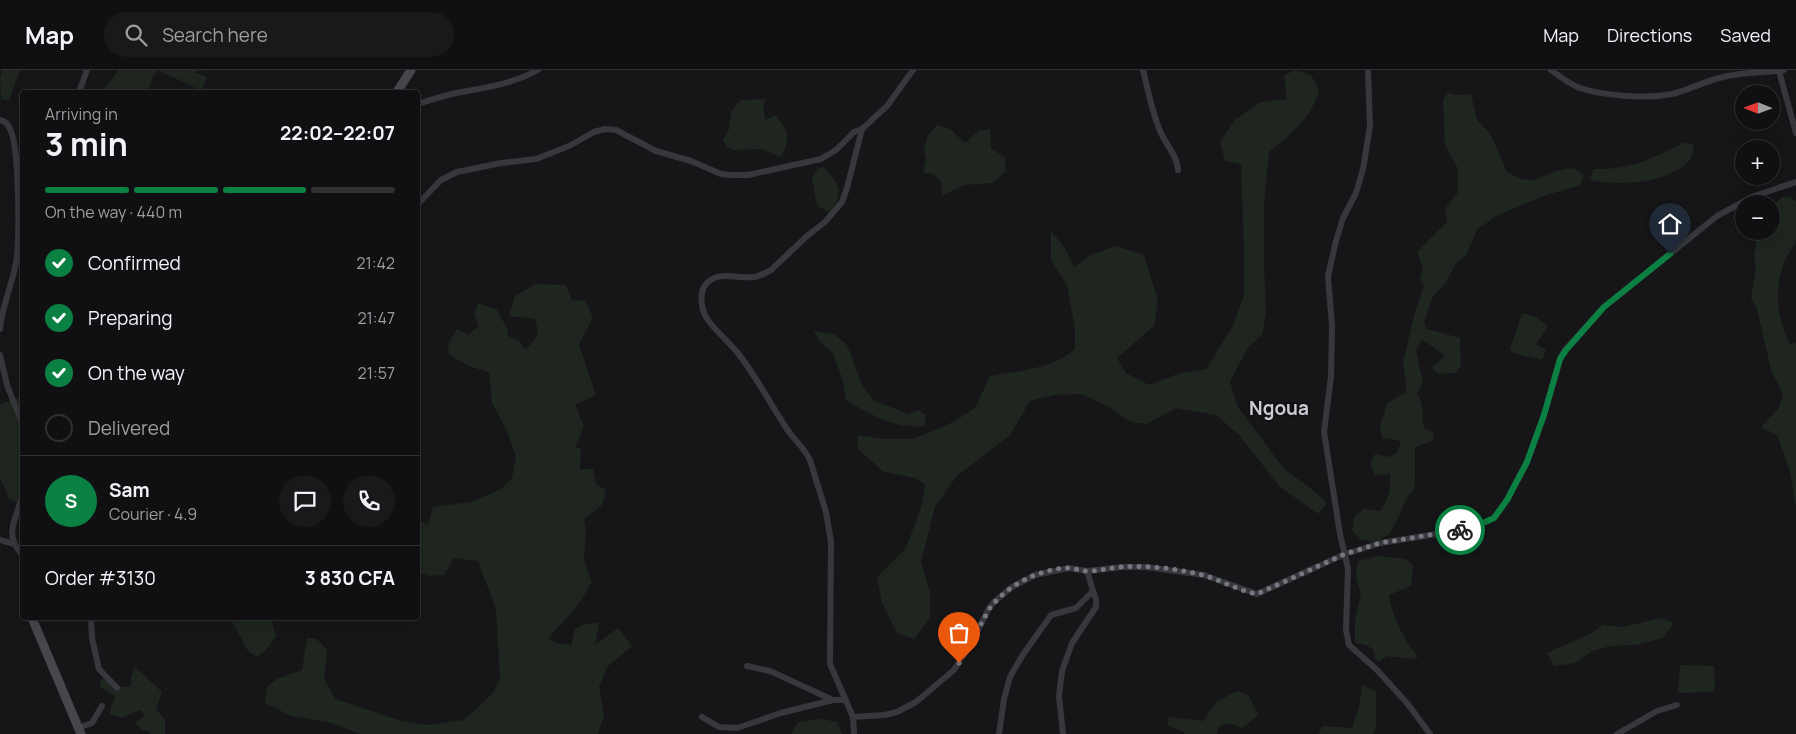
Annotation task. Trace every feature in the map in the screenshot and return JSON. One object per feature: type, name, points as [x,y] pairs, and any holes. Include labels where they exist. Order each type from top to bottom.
[{"type":"main road","points":[[398,90],[411,70]]},
{"type":"main road","points":[[33,620],[79,731]]},
{"type":"street","points":[[80,90],[87,70]]},
{"type":"street","points":[[420,103],[490,87],[525,77],[538,70]]},
{"type":"street","points":[[420,202],[441,180],[457,172],[501,163],[536,159],[569,146],[594,132],[605,129],[616,130],[656,151],[690,161],[722,174],[748,175],[821,159],[836,150],[854,132],[862,129],[887,106],[912,70]]},
{"type":"street","points":[[1143,70],[1160,130],[1166,144],[1177,159],[1178,170]]},
{"type":"street","points":[[1368,70],[1370,126],[1363,169],[1360,184],[1343,218],[1328,276],[1332,326],[1331,377],[1324,432],[1340,534],[1348,569],[1346,630],[1349,645],[1377,670],[1407,703],[1430,734]]},
{"type":"street","points":[[1551,70],[1580,88],[1649,96],[1673,94],[1706,81],[1726,76],[1781,70],[1796,133]]},
{"type":"street","points":[[0,120],[8,125],[12,132],[20,211],[15,268],[0,328]]},
{"type":"street","points":[[854,734],[853,716],[830,664],[832,542],[826,512],[810,460],[807,453],[784,426],[776,410],[737,352],[706,316],[702,291],[706,284],[715,277],[752,277],[762,275],[771,270],[833,214],[842,202],[847,188],[862,129]]},
{"type":"street","points":[[853,716],[885,715],[897,712],[916,702],[954,670],[990,608],[1003,594],[1035,575],[1068,568],[1087,571],[1122,567],[1172,569],[1204,576],[1257,594],[1345,554],[1380,543],[1455,531],[1494,518],[1507,500],[1527,462],[1544,415],[1560,359],[1600,312],[1716,216],[1754,196],[1796,182]]},
{"type":"street","points":[[0,355],[7,385],[20,418]]},
{"type":"street","points":[[20,504],[11,536],[20,552]]},
{"type":"street","points":[[0,540],[14,544]]},
{"type":"street","points":[[1063,734],[1059,696],[1062,671],[1072,644],[1096,607],[1096,599],[1087,571]]},
{"type":"street","points":[[999,734],[1007,688],[1013,671],[1022,656],[1051,615],[1059,611],[1073,610],[1093,591]]},
{"type":"street","points":[[91,620],[92,638],[99,669],[117,688]]},
{"type":"street","points":[[747,666],[770,670],[833,700]]},
{"type":"street","points":[[702,717],[719,727],[737,728],[781,713],[833,700],[846,700]]},
{"type":"street","points":[[1617,734],[1657,711],[1677,705]]},
{"type":"street","points":[[79,731],[92,723],[102,706]]},
{"type":"shaded area","points":[[2,70],[20,70],[9,101],[1,99],[0,78]]},
{"type":"shaded area","points":[[119,70],[158,70],[149,88],[144,90],[103,90]]},
{"type":"shaded area","points":[[158,70],[203,70],[194,72],[207,77],[201,90]]},
{"type":"shaded area","points":[[1294,70],[1311,75],[1319,90],[1306,118],[1293,132],[1269,152],[1264,204],[1266,313],[1262,335],[1248,347],[1230,382],[1238,407],[1284,469],[1313,490],[1327,503],[1318,514],[1279,486],[1240,436],[1216,415],[1176,408],[1147,424],[1131,422],[1107,406],[1081,394],[1053,395],[1030,401],[1010,435],[956,477],[935,507],[921,562],[930,593],[930,618],[914,639],[897,633],[882,603],[877,577],[906,548],[921,508],[925,484],[915,478],[884,472],[858,449],[858,435],[883,439],[913,439],[953,422],[975,408],[990,376],[1024,371],[1046,365],[1057,361],[1075,349],[1075,329],[1067,285],[1051,260],[1051,231],[1065,248],[1074,267],[1090,255],[1116,246],[1144,255],[1158,301],[1154,326],[1117,358],[1126,373],[1149,385],[1180,373],[1206,369],[1233,326],[1244,295],[1241,164],[1225,161],[1220,141],[1236,119],[1260,102],[1287,99],[1284,76]]},
{"type":"shaded area","points":[[1448,93],[1457,95],[1471,94],[1477,120],[1491,135],[1507,172],[1521,179],[1535,180],[1556,171],[1573,168],[1584,175],[1580,185],[1544,196],[1496,216],[1477,230],[1466,255],[1455,265],[1445,284],[1432,298],[1424,323],[1427,329],[1460,338],[1461,366],[1455,373],[1438,374],[1432,368],[1445,356],[1422,339],[1416,351],[1423,383],[1417,393],[1422,405],[1424,428],[1434,433],[1432,441],[1415,447],[1415,487],[1405,501],[1398,519],[1389,534],[1376,542],[1361,540],[1352,530],[1354,517],[1364,509],[1380,511],[1386,502],[1390,489],[1390,474],[1375,475],[1370,465],[1375,454],[1390,457],[1398,452],[1401,441],[1382,438],[1380,425],[1386,404],[1406,392],[1403,363],[1414,316],[1424,286],[1420,279],[1423,269],[1417,252],[1447,222],[1445,209],[1458,192],[1458,169],[1445,145],[1443,99]]},
{"type":"shaded area","points":[[765,99],[763,110],[766,120],[775,115],[786,131],[787,140],[781,157],[762,149],[735,150],[728,148],[723,140],[729,129],[731,111],[741,100]]},
{"type":"shaded area","points":[[937,125],[950,129],[965,143],[979,130],[990,130],[991,149],[1005,157],[1006,171],[992,183],[964,185],[941,196],[942,183],[934,174],[923,173],[926,159],[924,150],[928,135]]},
{"type":"shaded area","points":[[1683,143],[1693,144],[1694,152],[1689,161],[1664,176],[1652,180],[1626,183],[1590,180],[1594,169],[1618,168],[1640,162]]},
{"type":"shaded area","points":[[824,167],[836,183],[839,194],[829,212],[817,206],[812,177],[818,168]]},
{"type":"shaded area","points":[[1784,196],[1792,198],[1796,202],[1796,240],[1781,271],[1778,303],[1786,335],[1791,345],[1796,343],[1796,507],[1790,471],[1777,435],[1761,427],[1779,408],[1783,394],[1771,370],[1757,309],[1751,298],[1756,267],[1754,256],[1757,240],[1780,240],[1780,199]]},
{"type":"shaded area","points":[[535,284],[566,285],[572,300],[586,301],[593,318],[579,344],[596,395],[575,405],[584,426],[575,447],[581,449],[580,469],[593,469],[596,484],[606,490],[602,505],[584,519],[586,531],[584,560],[592,582],[572,612],[548,638],[555,643],[571,645],[575,629],[584,624],[599,623],[595,645],[618,628],[632,646],[607,667],[599,687],[604,715],[598,734],[360,734],[332,723],[291,716],[265,703],[267,687],[277,679],[302,670],[307,638],[317,639],[327,650],[324,678],[335,699],[401,721],[429,725],[464,720],[492,694],[500,679],[496,609],[478,561],[454,558],[444,575],[429,576],[420,573],[420,521],[428,524],[433,507],[471,502],[501,489],[512,478],[516,456],[507,431],[492,403],[489,372],[471,367],[449,355],[448,344],[457,329],[468,335],[479,326],[474,315],[478,303],[497,310],[507,328],[508,336],[518,340],[525,349],[535,340],[537,329],[535,319],[509,316],[515,296]]},
{"type":"shaded area","points":[[1522,313],[1536,317],[1548,327],[1536,344],[1546,350],[1542,360],[1513,353],[1510,349]]},
{"type":"shaded area","points":[[814,331],[834,334],[847,345],[863,387],[874,401],[909,414],[918,410],[926,415],[925,426],[904,425],[884,420],[846,400],[843,381],[833,353],[821,343]]},
{"type":"shaded area","points":[[20,398],[20,496],[18,503],[9,499],[0,477],[0,404]]},
{"type":"shaded area","points":[[1378,556],[1406,559],[1413,566],[1411,586],[1389,595],[1399,628],[1418,657],[1413,659],[1387,656],[1379,662],[1375,659],[1374,650],[1366,645],[1355,643],[1355,620],[1361,595],[1356,577],[1358,561]]},
{"type":"shaded area","points":[[1661,618],[1674,623],[1662,638],[1636,645],[1611,646],[1592,651],[1575,663],[1554,666],[1547,653],[1603,625],[1623,627]]},
{"type":"shaded area","points":[[231,620],[272,620],[276,636],[266,650],[257,657],[248,651]]},
{"type":"shaded area","points":[[1680,665],[1714,666],[1715,687],[1712,692],[1678,693]]},
{"type":"shaded area","points":[[134,666],[162,692],[156,709],[165,720],[165,734],[151,734],[148,731],[143,731],[135,723],[145,716],[140,710],[121,718],[109,714],[115,696],[100,687],[100,682],[103,679],[112,678],[121,687],[131,687]]},
{"type":"shaded area","points":[[1362,685],[1376,691],[1376,727],[1373,734],[1319,734],[1322,726],[1352,728],[1359,708]]},
{"type":"shaded area","points":[[1238,691],[1249,696],[1258,715],[1242,728],[1229,723],[1219,726],[1217,734],[1184,734],[1184,732],[1167,725],[1169,717],[1203,721],[1217,701]]},
{"type":"shaded area","points":[[821,719],[837,722],[842,734],[791,734],[798,722]]},
{"type":"way so far","points":[[959,663],[995,601],[1012,587],[1035,575],[1068,568],[1087,571],[1122,567],[1172,569],[1204,576],[1257,594],[1345,554],[1380,543],[1460,530]]},
{"type":"district","name":"Ngoua","points":[[1279,408]]},
{"type":"route","points":[[1460,530],[1494,518],[1507,500],[1527,462],[1544,415],[1560,359],[1566,350],[1604,307],[1670,254]]}]
